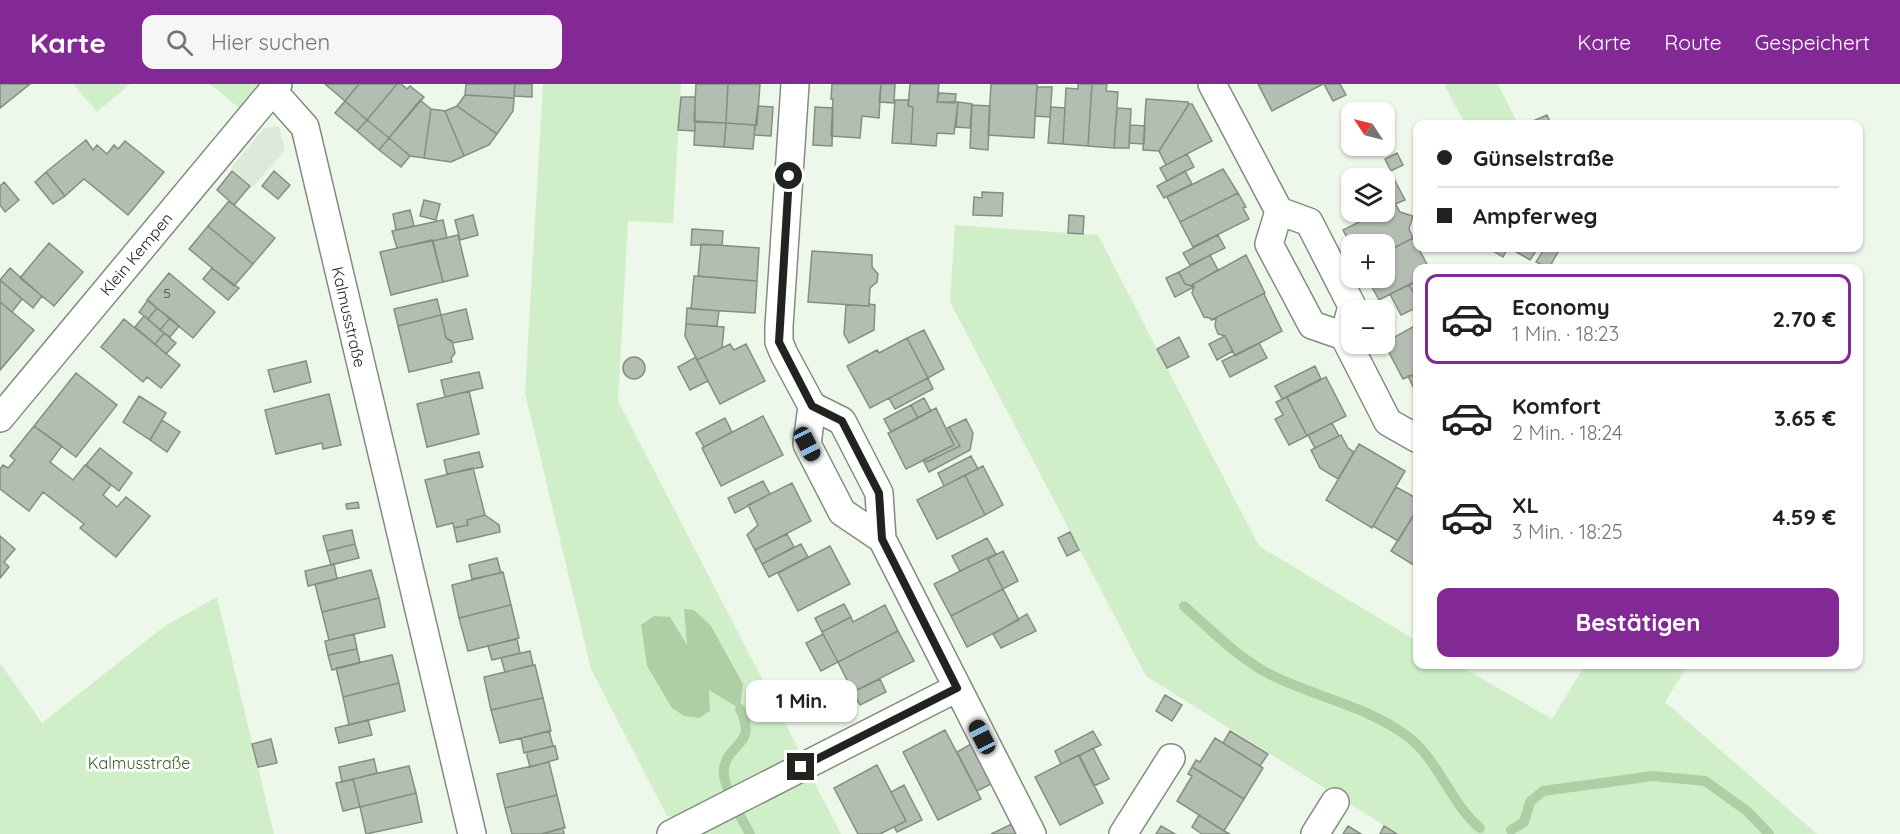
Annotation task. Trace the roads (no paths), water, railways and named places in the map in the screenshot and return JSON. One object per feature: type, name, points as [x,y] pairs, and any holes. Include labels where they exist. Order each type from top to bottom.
[{"type":"street","points":[[795,84],[779,342],[812,406],[807,444],[842,512],[882,539]]},
{"type":"street","points":[[1212,84],[1279,211],[1309,222],[1349,300]]},
{"type":"street","name":"Klein Kempen","points":[[0,417],[275,87]]},
{"type":"street","name":"Kalmusstraße","points":[[275,87],[305,127],[472,834]]},
{"type":"street","points":[[1279,211],[1269,244],[1312,325],[1341,335]]},
{"type":"street","points":[[1353,354],[1388,422],[1413,436]]},
{"type":"street","points":[[812,406],[842,421],[879,493],[882,539],[1032,834]]},
{"type":"street","points":[[671,834],[957,688]]},
{"type":"street","points":[[1123,834],[1171,758]]},
{"type":"street","points":[[1315,834],[1335,802]]},
{"type":"waterway","points":[[1184,606],[1246,660],[1269,674],[1374,716],[1407,736],[1428,757],[1460,806],[1480,828]]},
{"type":"waterway","points":[[740,709],[746,730],[741,742],[727,759],[724,775],[733,801],[750,834]]},
{"type":"waterway","points":[[1511,830],[1524,822],[1530,802],[1543,791],[1653,776],[1705,781],[1747,811],[1769,834]]}]
